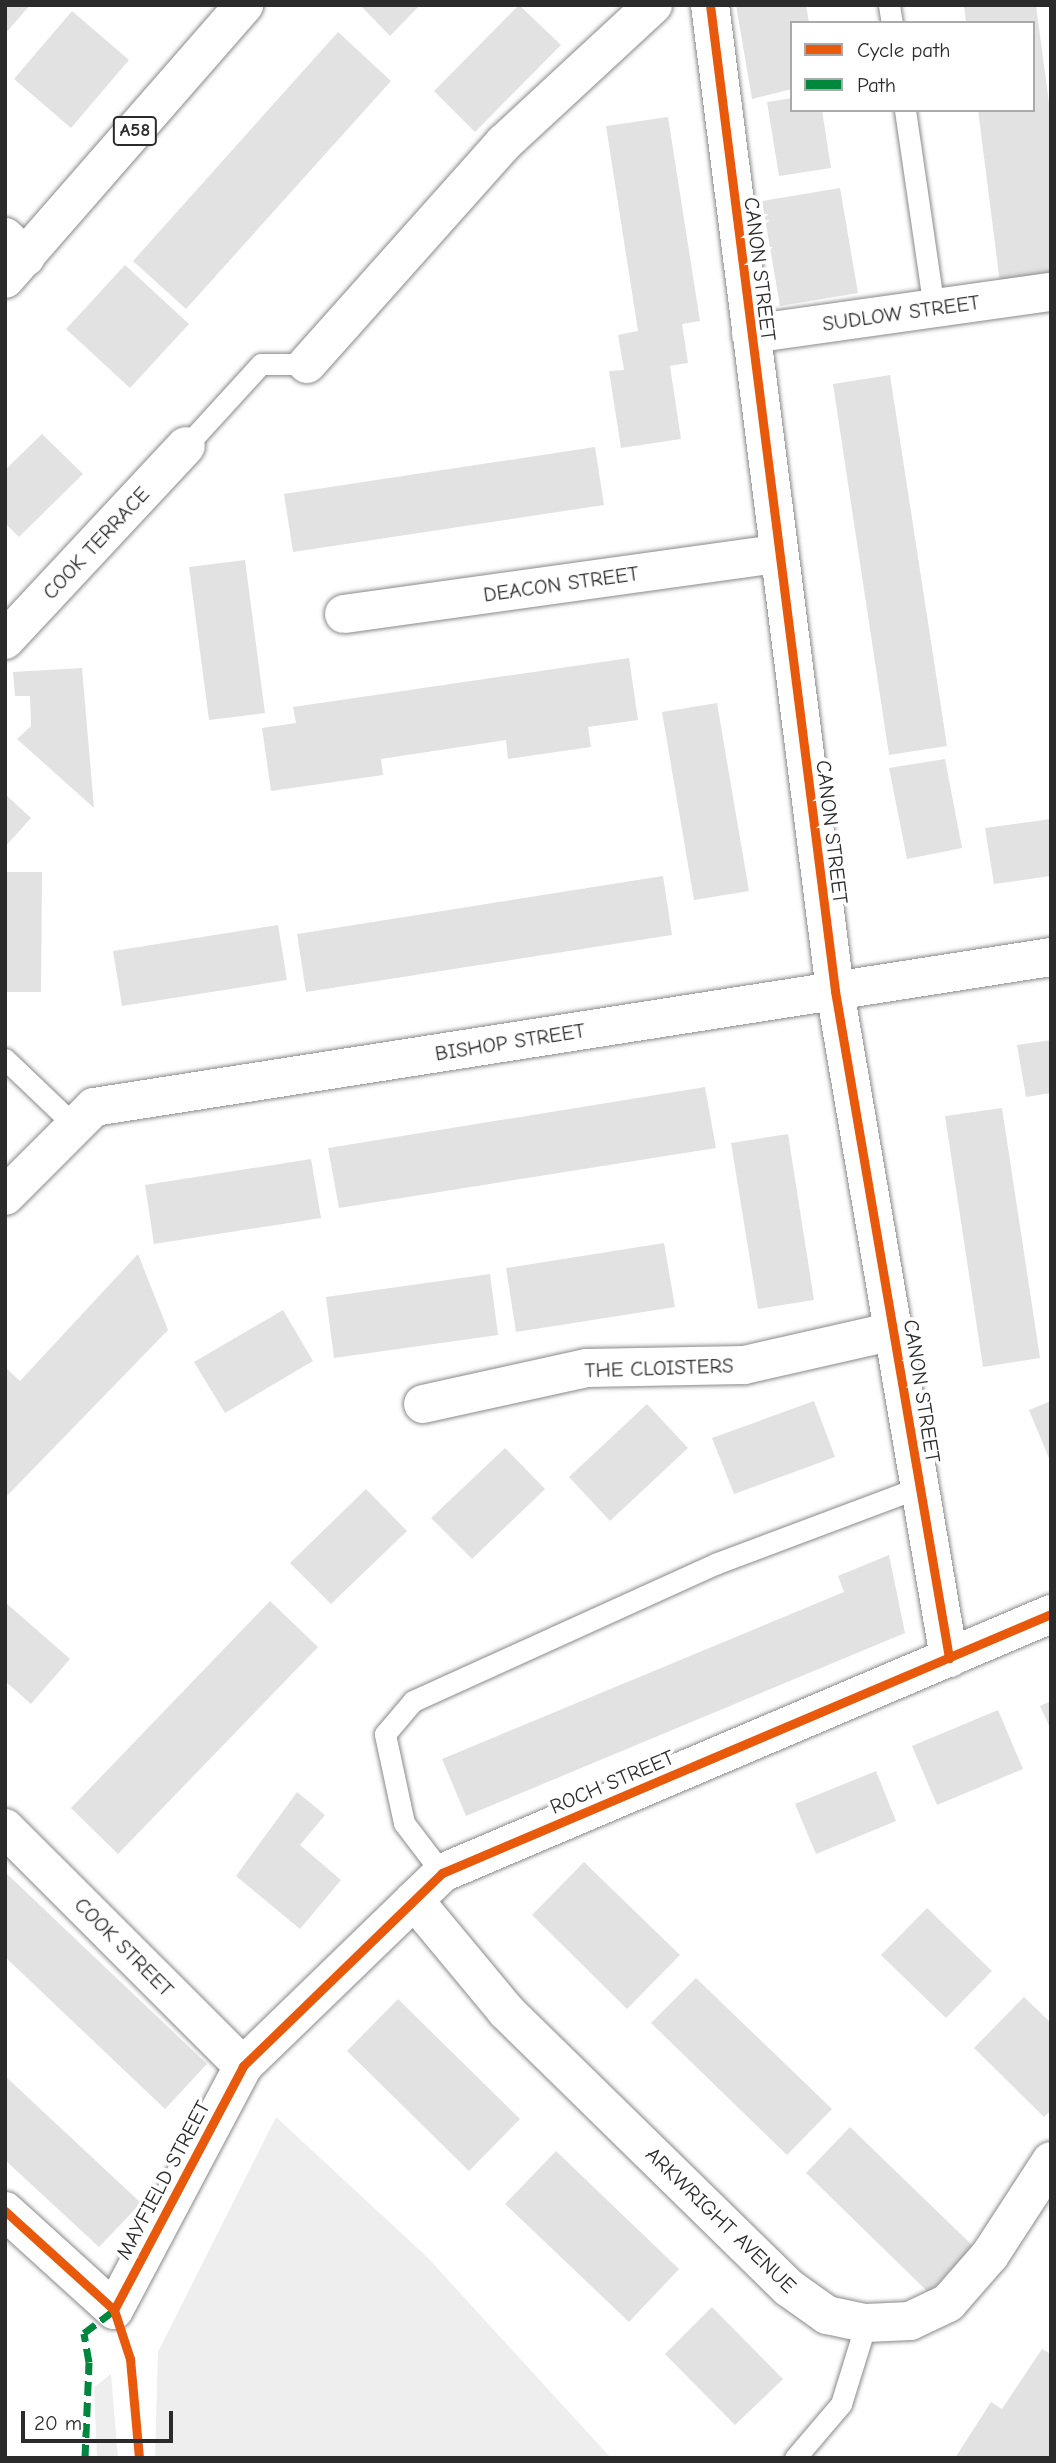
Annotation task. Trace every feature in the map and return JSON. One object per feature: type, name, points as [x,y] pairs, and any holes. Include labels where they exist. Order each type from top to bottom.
[{"type":"main road","name":"A58","points":[[12,258],[244,5]]},
{"type":"main road","points":[[307,364],[505,143],[653,5]]},
{"type":"main road","name":"CANON STREET","points":[[710,5],[835,991],[949,1658]]},
{"type":"main road","name":"SUDLOW STREET","points":[[751,334],[1051,292]]},
{"type":"main road","name":"COOK TERRACE","points":[[5,640],[186,446]]},
{"type":"main road","name":"DEACON STREET","points":[[344,614],[778,554]]},
{"type":"main road","name":"BISHOP STREET","points":[[5,1196],[94,1107],[1051,957]]},
{"type":"main road","name":"THE CLOISTERS","points":[[423,1404],[587,1368],[744,1366],[894,1331]]},
{"type":"main road","name":"ROCH STREET","points":[[243,2066],[442,1873],[1051,1614]]},
{"type":"main road","name":"COOK STREET","points":[[5,1828],[243,2066]]},
{"type":"main road","name":"ARKWRIGHT AVENUE","points":[[414,1900],[506,2011],[789,2288],[827,2315],[866,2323],[910,2321],[948,2302],[990,2255],[1051,2161]]},
{"type":"main road","name":"MAYFIELD STREET","points":[[5,2211],[114,2310],[243,2066]]},
{"type":"lane","points":[[905,112],[934,309]]},
{"type":"lane","points":[[186,446],[261,364],[307,364]]},
{"type":"lane","points":[[5,1059],[75,1126]]},
{"type":"lane","points":[[442,1873],[404,1824],[385,1734],[413,1701],[715,1564],[920,1488]]},
{"type":"lane","points":[[795,2458],[841,2404],[866,2323]]},
{"type":"shaded area","points":[[276,2117],[427,2257],[611,2458],[155,2458],[158,2352]]},
{"type":"shaded area","points":[[111,2374],[118,2458],[97,2458],[94,2387]]},
{"type":"building","points":[[5,5],[30,5],[5,34]]},
{"type":"building","points":[[360,5],[420,5],[390,36]]},
{"type":"building","points":[[519,5],[561,45],[475,132],[434,91]]},
{"type":"building","points":[[736,5],[806,5],[809,21],[790,21],[790,90],[752,99]]},
{"type":"building","points":[[964,5],[1036,5],[1051,118],[1051,276],[1000,283],[978,112],[1035,112],[1035,21],[966,21]]},
{"type":"building","points":[[72,11],[129,60],[71,128],[14,79]]},
{"type":"building","points":[[338,32],[391,81],[186,309],[133,261]]},
{"type":"building","points":[[790,98],[790,112],[822,112],[831,168],[779,176],[767,102]]},
{"type":"building","points":[[668,117],[700,321],[682,324],[688,363],[670,366],[681,439],[621,448],[609,371],[624,370],[618,335],[638,331],[606,126]]},
{"type":"building","points":[[840,188],[858,293],[780,306],[762,201]]},
{"type":"building","points":[[125,265],[189,324],[130,388],[66,329]]},
{"type":"building","points":[[890,375],[947,746],[889,755],[833,384]]},
{"type":"building","points":[[42,434],[83,474],[19,537],[5,523],[5,470]]},
{"type":"building","points":[[595,447],[604,505],[293,552],[284,494]]},
{"type":"building","points":[[245,560],[265,713],[209,720],[189,567]]},
{"type":"building","points":[[629,658],[638,720],[588,727],[591,747],[508,759],[506,740],[381,759],[383,775],[271,791],[262,728],[296,723],[293,707]]},
{"type":"building","points":[[82,668],[94,808],[17,739],[31,726],[30,696],[15,696],[13,672]]},
{"type":"building","points":[[717,703],[749,891],[694,900],[662,712]]},
{"type":"building","points":[[945,759],[962,848],[907,859],[889,768]]},
{"type":"building","points":[[5,794],[31,818],[5,847]]},
{"type":"building","points":[[1051,819],[1051,876],[994,884],[985,828]]},
{"type":"building","points":[[5,872],[42,872],[41,992],[5,992]]},
{"type":"building","points":[[663,876],[672,935],[306,992],[297,934]]},
{"type":"building","points":[[278,925],[287,980],[122,1006],[113,951]]},
{"type":"building","points":[[1051,1040],[1051,1093],[1026,1097],[1017,1045]]},
{"type":"building","points":[[705,1087],[716,1148],[339,1208],[328,1148]]},
{"type":"building","points":[[1002,1108],[1040,1358],[983,1367],[945,1116]]},
{"type":"building","points":[[788,1134],[814,1300],[758,1309],[731,1143]]},
{"type":"building","points":[[311,1159],[321,1218],[154,1244],[145,1185]]},
{"type":"building","points":[[664,1243],[675,1307],[516,1332],[506,1268]]},
{"type":"building","points":[[138,1254],[168,1330],[5,1498],[5,1367],[20,1381]]},
{"type":"building","points":[[490,1274],[498,1335],[334,1358],[326,1297]]},
{"type":"building","points":[[283,1310],[313,1361],[225,1413],[194,1362]]},
{"type":"building","points":[[814,1401],[835,1457],[734,1494],[712,1438]]},
{"type":"building","points":[[1051,1401],[1051,1463],[1029,1410]]},
{"type":"building","points":[[647,1404],[688,1448],[610,1521],[569,1477]]},
{"type":"building","points":[[505,1448],[545,1489],[472,1559],[431,1518]]},
{"type":"building","points":[[366,1489],[407,1531],[331,1604],[290,1563]]},
{"type":"building","points":[[889,1555],[905,1633],[466,1816],[442,1759],[844,1592],[838,1576]]},
{"type":"building","points":[[270,1601],[318,1647],[118,1854],[71,1808]]},
{"type":"building","points":[[5,1602],[70,1659],[31,1704],[5,1681]]},
{"type":"building","points":[[1051,1701],[1051,1730],[1040,1706]]},
{"type":"building","points":[[998,1710],[1023,1769],[937,1805],[912,1746]]},
{"type":"building","points":[[876,1771],[896,1821],[816,1854],[795,1804]]},
{"type":"building","points":[[297,1792],[325,1815],[300,1845],[341,1880],[300,1929],[236,1876]]},
{"type":"building","points":[[584,1862],[680,1955],[627,2009],[532,1915]]},
{"type":"building","points":[[5,1872],[207,2064],[165,2109],[5,1957]]},
{"type":"building","points":[[927,1908],[992,1971],[946,2018],[881,1955]]},
{"type":"building","points":[[696,1978],[832,2109],[787,2155],[651,2023]]},
{"type":"building","points":[[1024,1997],[1051,2023],[1051,2110],[1044,2117],[974,2048]]},
{"type":"building","points":[[398,1999],[520,2119],[469,2171],[347,2051]]},
{"type":"building","points":[[5,2076],[141,2203],[99,2247],[5,2160]]},
{"type":"building","points":[[850,2127],[973,2246],[929,2293],[806,2173]]},
{"type":"building","points":[[556,2151],[679,2269],[629,2322],[505,2204]]},
{"type":"building","points":[[712,2307],[783,2379],[735,2425],[665,2354]]},
{"type":"building","points":[[1042,2349],[1051,2354],[1051,2458],[955,2458],[991,2402],[1002,2409]]},
{"type":"marked path","points":[[85,2458],[89,2362],[84,2333],[114,2310]]},
{"type":"cycle path","points":[[710,5],[835,991],[949,1658]]},
{"type":"cycle path","points":[[114,2310],[243,2066],[442,1873],[1051,1614]]},
{"type":"cycle path","points":[[5,2211],[114,2310]]},
{"type":"cycle path","points":[[114,2310],[130,2359],[139,2458]]}]
